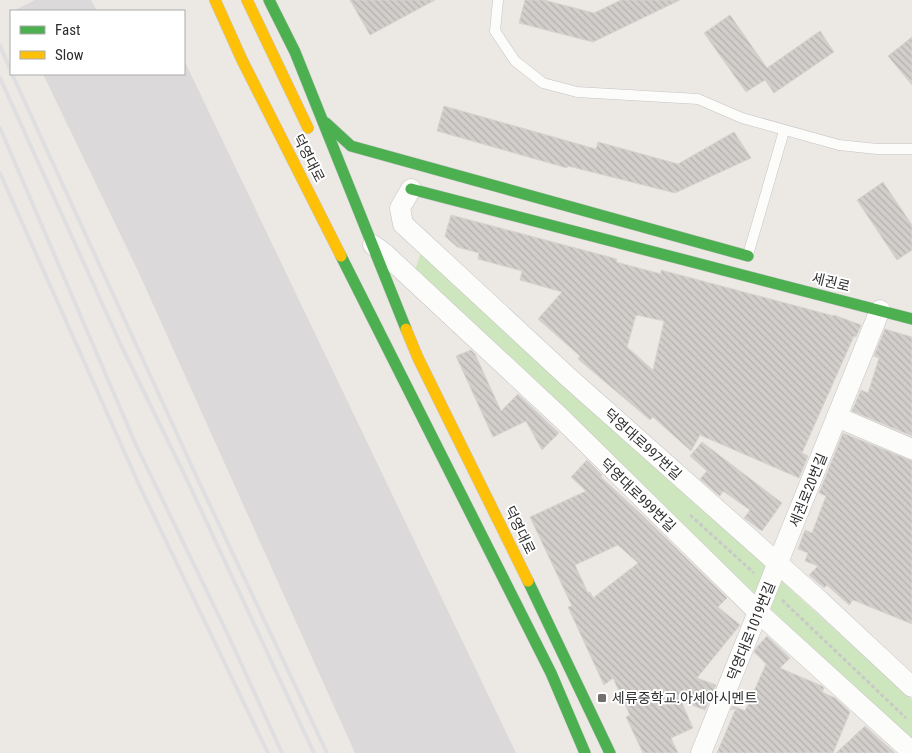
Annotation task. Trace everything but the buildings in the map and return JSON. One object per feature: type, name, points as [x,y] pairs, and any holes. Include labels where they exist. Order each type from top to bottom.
[{"type":"main road","name":"덕영대로","points":[[215,0],[247,69],[551,673],[585,753]]},
{"type":"main road","name":"덕영대로","points":[[248,0],[286,86],[312,137]]},
{"type":"main road","name":"덕영대로","points":[[269,0],[294,52],[367,241],[418,358],[560,646],[610,753]]},
{"type":"main road","points":[[321,118],[351,146],[748,256]]},
{"type":"main road","name":"덕영대로","points":[[308,164],[378,329]]},
{"type":"main road","name":"덕영대로","points":[[337,188],[367,241]]},
{"type":"main road","name":"세권로","points":[[411,189],[912,319]]},
{"type":"street","name":"덕영대로997번길","points":[[411,189],[400,208],[403,224],[568,377],[778,564],[912,687]]},
{"type":"street","name":"덕영대로999번길","points":[[367,241],[384,253],[515,374],[758,612],[912,752]]},
{"type":"street","name":"세권로20번길","points":[[778,564],[880,310]]},
{"type":"street","points":[[837,417],[912,449]]},
{"type":"street","name":"덕영대로1019번길","points":[[701,753],[778,564]]},
{"type":"lane","points":[[498,0],[495,31],[515,61],[543,83],[577,92],[698,99],[742,118],[839,145],[877,149],[912,149]]},
{"type":"lane","points":[[742,275],[784,131]]},
{"type":"shaded area","points":[[35,0],[91,0],[96,10],[15,10]]},
{"type":"shaded area","points":[[185,62],[516,753],[355,753],[138,271],[43,75],[185,75]]},
{"type":"green space","points":[[421,252],[912,700],[912,744],[539,388],[414,273]]},
{"type":"railway","points":[[0,46],[10,69]]},
{"type":"railway","points":[[12,75],[200,484],[327,753]]},
{"type":"railway","points":[[0,78],[120,343],[187,480],[314,753]]},
{"type":"railway","points":[[0,128],[136,445],[229,637],[282,753]]},
{"type":"railway","points":[[0,173],[140,487],[268,753]]},
{"type":"traffic: fast","points":[[269,0],[295,52],[406,329]]},
{"type":"traffic: fast","points":[[326,123],[351,146],[748,256]]},
{"type":"traffic: fast","points":[[411,189],[912,319]]},
{"type":"traffic: fast","points":[[341,256],[551,673],[585,753]]},
{"type":"traffic: fast","points":[[528,581],[610,753]]},
{"type":"traffic: slow","points":[[215,0],[242,60],[341,256]]},
{"type":"traffic: slow","points":[[247,0],[308,128]]},
{"type":"traffic: slow","points":[[406,329],[418,358],[528,581]]},
{"type":"place","name":"세류중학교.아세아시멘트","points":[[602,698]]}]
